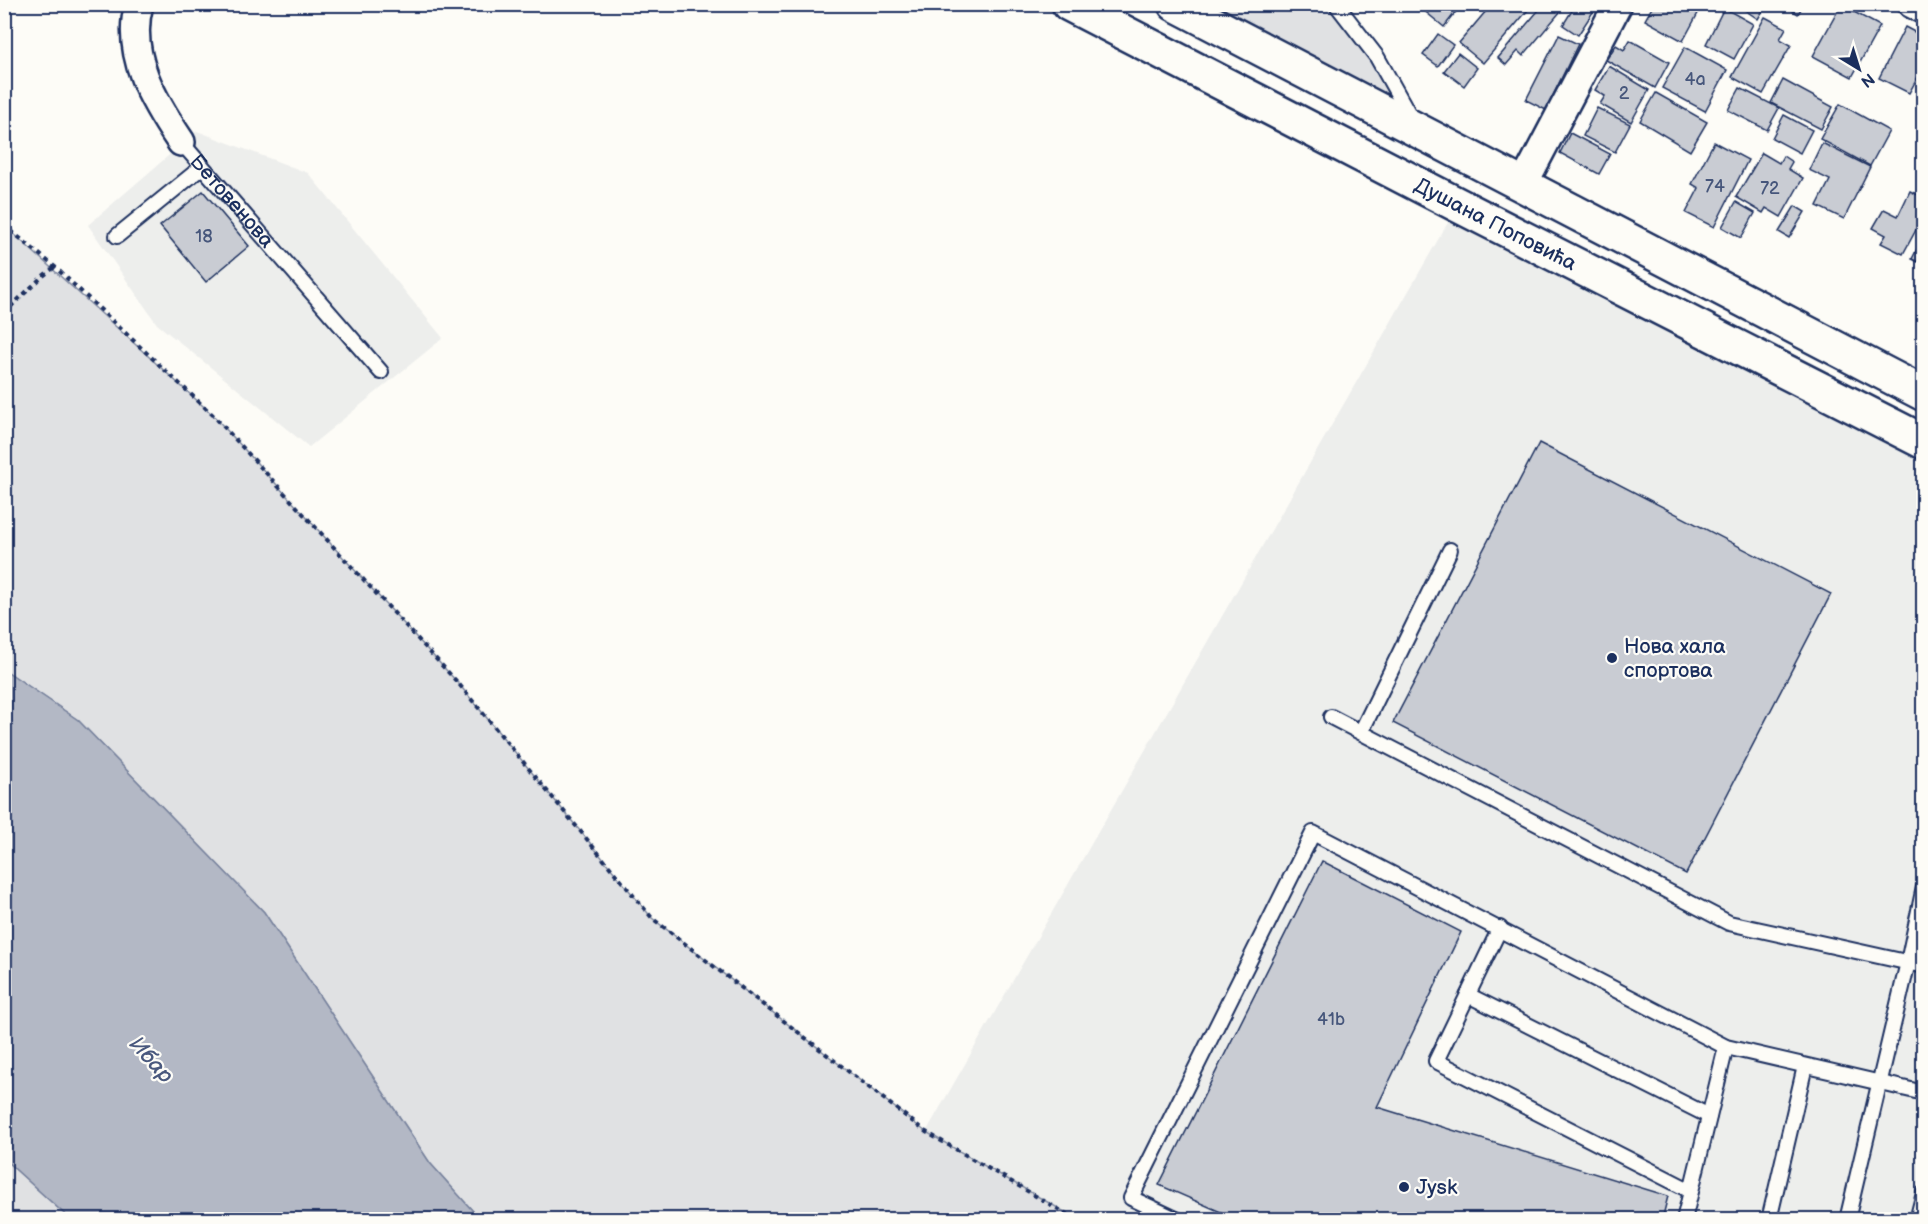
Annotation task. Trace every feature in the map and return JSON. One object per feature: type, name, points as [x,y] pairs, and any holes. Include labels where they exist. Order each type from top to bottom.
[{"type":"main road","name":"Душана Поповића","points":[[1070,4],[1923,442]]},
{"type":"main road","points":[[1175,4],[1923,394]]},
{"type":"street","name":"Бетовенова","points":[[139,4],[135,21],[141,70],[156,105],[181,142]]},
{"type":"street","points":[[1522,185],[1618,4]]},
{"type":"street","points":[[1912,4],[1923,10]]},
{"type":"lane","points":[[1336,4],[1377,57],[1418,130]]},
{"type":"lane","name":"Бетовенова","points":[[181,142],[381,372]]},
{"type":"lane","points":[[117,236],[202,167]]},
{"type":"lane","points":[[1361,732],[1449,550]]},
{"type":"lane","points":[[1331,717],[1729,923],[1923,966]]},
{"type":"lane","points":[[1178,1220],[1131,1198],[1313,833],[1726,1047],[1923,1093]]},
{"type":"lane","points":[[1847,1220],[1908,962],[1923,887]]},
{"type":"lane","points":[[1500,928],[1436,1061],[1691,1191]]},
{"type":"lane","points":[[1468,994],[1709,1116]]},
{"type":"lane","points":[[1684,1220],[1726,1047]]},
{"type":"lane","points":[[1769,1220],[1805,1066]]},
{"type":"lane","points":[[1917,1220],[1923,1193]]},
{"type":"path","points":[[4,225],[54,267],[213,415],[458,683],[652,918],[926,1132],[1077,1220]]},
{"type":"path","points":[[4,313],[54,267]]},
{"type":"shaded area","points":[[1175,5],[1336,5],[1417,131]]},
{"type":"shaded area","points":[[197,131],[308,173],[443,338],[309,447],[157,324],[88,225]]},
{"type":"shaded area","points":[[1458,205],[1923,443],[1923,1219],[1077,1219],[926,1132]]},
{"type":"shaded area","points":[[4,225],[213,415],[458,683],[652,918],[926,1132],[1077,1219],[480,1219],[430,1163],[264,912],[78,720],[5,670]]},
{"type":"shaded area","points":[[5,1160],[70,1219],[5,1219]]},
{"type":"water","name":"Ибар","points":[[5,670],[78,720],[264,912],[430,1163],[480,1219],[70,1219],[5,1160]]},
{"type":"building","points":[[1416,4],[1462,4],[1444,27]]},
{"type":"building","points":[[1492,4],[1522,4],[1528,10],[1483,63],[1459,43]]},
{"type":"building","points":[[1544,4],[1566,5],[1523,56],[1518,51],[1506,65],[1498,58]]},
{"type":"building","points":[[1576,4],[1597,6],[1578,35],[1563,25]]},
{"type":"building","points":[[1654,4],[1703,4],[1683,41],[1645,20]]},
{"type":"building","points":[[1736,4],[1767,4],[1758,19]]},
{"type":"building","points":[[1782,4],[1804,4],[1798,14]]},
{"type":"building","points":[[1841,5],[1880,26],[1852,77],[1813,56]]},
{"type":"building","points":[[1724,8],[1753,24],[1734,59],[1706,44]]},
{"type":"building","points":[[1765,17],[1786,28],[1780,39],[1791,45],[1763,94],[1732,77]]},
{"type":"building","points":[[1905,27],[1924,37],[1924,66],[1909,93],[1879,78]]},
{"type":"building","points":[[1438,34],[1453,45],[1438,66],[1423,55]]},
{"type":"building","points":[[1559,35],[1578,44],[1546,110],[1526,100]]},
{"type":"building","points":[[1630,40],[1669,62],[1655,88],[1606,60],[1616,45],[1624,50]]},
{"type":"building","points":[[1685,47],[1727,70],[1705,111],[1662,88]]},
{"type":"building","points":[[1458,53],[1477,68],[1464,86],[1444,71]]},
{"type":"building","points":[[1609,66],[1649,90],[1631,122],[1600,104],[1605,96],[1595,90]]},
{"type":"building","points":[[1783,80],[1833,107],[1821,129],[1771,103]]},
{"type":"building","points":[[1740,88],[1779,108],[1767,130],[1728,110]]},
{"type":"building","points":[[1656,93],[1707,122],[1690,151],[1640,121]]},
{"type":"building","points":[[1840,104],[1889,131],[1870,166],[1820,139]]},
{"type":"building","points":[[1597,108],[1630,124],[1615,152],[1583,136]]},
{"type":"building","points":[[1784,115],[1812,130],[1800,153],[1772,138]]},
{"type":"building","points":[[1570,133],[1610,154],[1599,174],[1560,153]]},
{"type":"building","points":[[1714,142],[1748,160],[1714,227],[1686,213],[1699,188],[1692,184]]},
{"type":"building","points":[[1822,143],[1870,167],[1844,219],[1817,206],[1830,180],[1809,170]]},
{"type":"building","points":[[1762,153],[1779,163],[1783,156],[1792,162],[1788,169],[1803,178],[1781,217],[1766,208],[1763,213],[1736,197]]},
{"type":"building","points":[[203,191],[249,246],[206,282],[160,226]]},
{"type":"building","points":[[1910,191],[1924,198],[1924,215],[1903,254],[1881,243],[1886,235],[1873,228],[1884,209],[1898,216]]},
{"type":"building","points":[[1736,202],[1755,213],[1741,238],[1722,227]]},
{"type":"building","points":[[1795,206],[1805,212],[1789,238],[1779,232]]},
{"type":"building","points":[[1924,235],[1924,265],[1912,259]]},
{"type":"building","name":"Нова хала спортова","points":[[1539,443],[1831,594],[1686,874],[1393,723]]},
{"type":"building","points":[[1322,861],[1461,932],[1377,1107],[1668,1196],[1662,1220],[1239,1220],[1159,1185]]},
{"type":"place","name":"Нова хала спортова","points":[[1612,658]]},
{"type":"place","name":"Jysk","points":[[1404,1187]]}]
